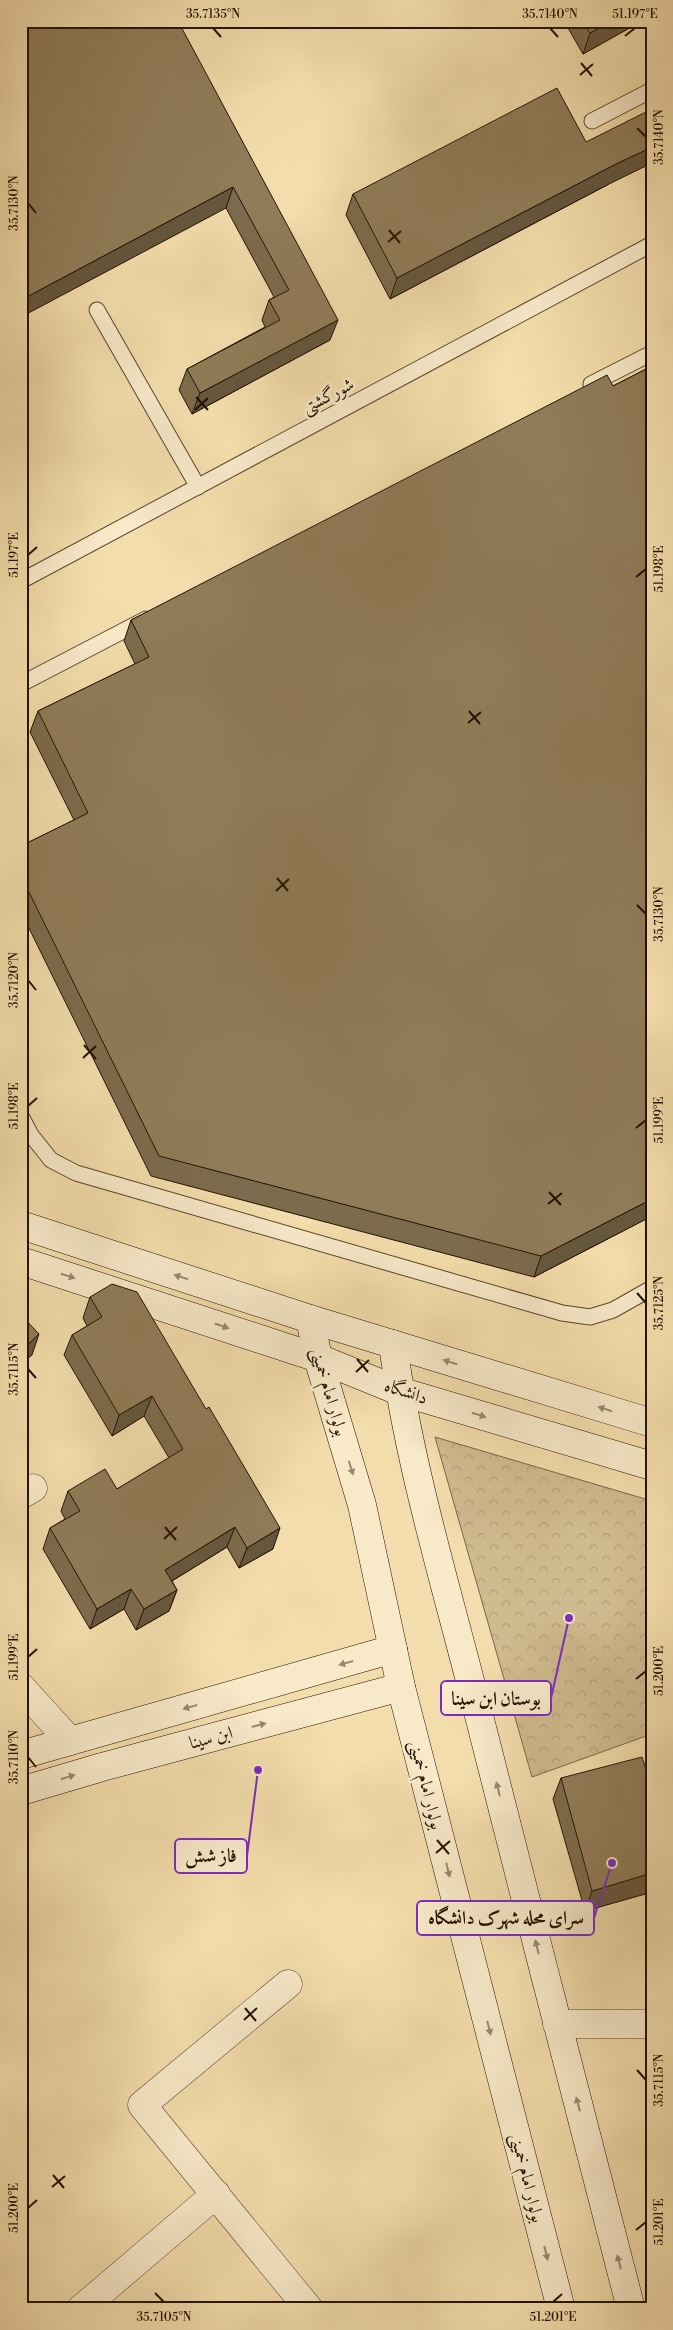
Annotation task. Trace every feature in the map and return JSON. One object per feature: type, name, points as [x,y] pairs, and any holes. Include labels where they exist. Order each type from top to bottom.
[{"type":"street","points":[[21,1225],[310,1320],[652,1423]]},
{"type":"street","name":"دانشگاه","points":[[21,1261],[318,1358],[399,1390],[652,1466]]},
{"type":"street","name":"بولوار امام خمینی","points":[[310,1320],[318,1358],[362,1506],[401,1687],[561,2309]]},
{"type":"street","points":[[392,1344],[399,1390],[557,2024],[632,2309]]},
{"type":"street","name":"ابن سینا","points":[[21,1755],[393,1649]]},
{"type":"street","points":[[21,1687],[70,1741]]},
{"type":"street","name":"ابن سینا","points":[[21,1791],[102,1767],[401,1687]]},
{"type":"street","points":[[288,1984],[142,2105],[309,2309]]},
{"type":"street","points":[[557,2024],[652,2024]]},
{"type":"street","points":[[81,2309],[216,2194]]},
{"type":"lane","points":[[592,121],[652,90]]},
{"type":"lane","name":"شورگشتی","points":[[21,581],[652,244]]},
{"type":"lane","points":[[97,310],[198,487]]},
{"type":"lane","points":[[582,389],[652,352]]},
{"type":"lane","points":[[21,684],[161,611]]},
{"type":"lane","points":[[21,1116],[31,1135],[51,1160],[76,1173],[562,1313],[590,1317],[613,1310],[652,1288]]},
{"type":"green space","points":[[435,1437],[652,1501],[652,1740],[649,1735],[532,1777]]},
{"type":"building","points":[[21,21],[178,21],[338,320],[200,393],[187,369],[280,320],[269,300],[289,290],[233,187],[21,300]]},
{"type":"building","points":[[583,21],[612,21],[590,33]]},
{"type":"building","points":[[557,88],[586,142],[652,109],[652,147],[397,278],[353,194]]},
{"type":"building","points":[[652,366],[652,1199],[541,1256],[159,1156],[21,876],[21,846],[88,813],[38,711],[149,657],[131,620],[607,375],[613,386]]},
{"type":"building","points":[[112,1284],[137,1292],[206,1409],[209,1407],[280,1528],[247,1548],[235,1527],[165,1570],[177,1590],[144,1609],[131,1589],[97,1609],[50,1528],[80,1511],[68,1491],[105,1469],[117,1489],[183,1449],[152,1396],[119,1415],[72,1335],[102,1317],[90,1297]]},
{"type":"building","points":[[21,1315],[39,1334],[21,1351]]},
{"type":"building","points":[[642,1757],[652,1788],[652,1873],[592,1891],[561,1778]]},
{"type":"place","name":"بوستان ابن سینا","points":[[569,1618]]},
{"type":"place","name":"فاز شش","points":[[258,1770]]},
{"type":"place","name":"سرای محله شهرک دانشگاه","points":[[612,1863]]}]
